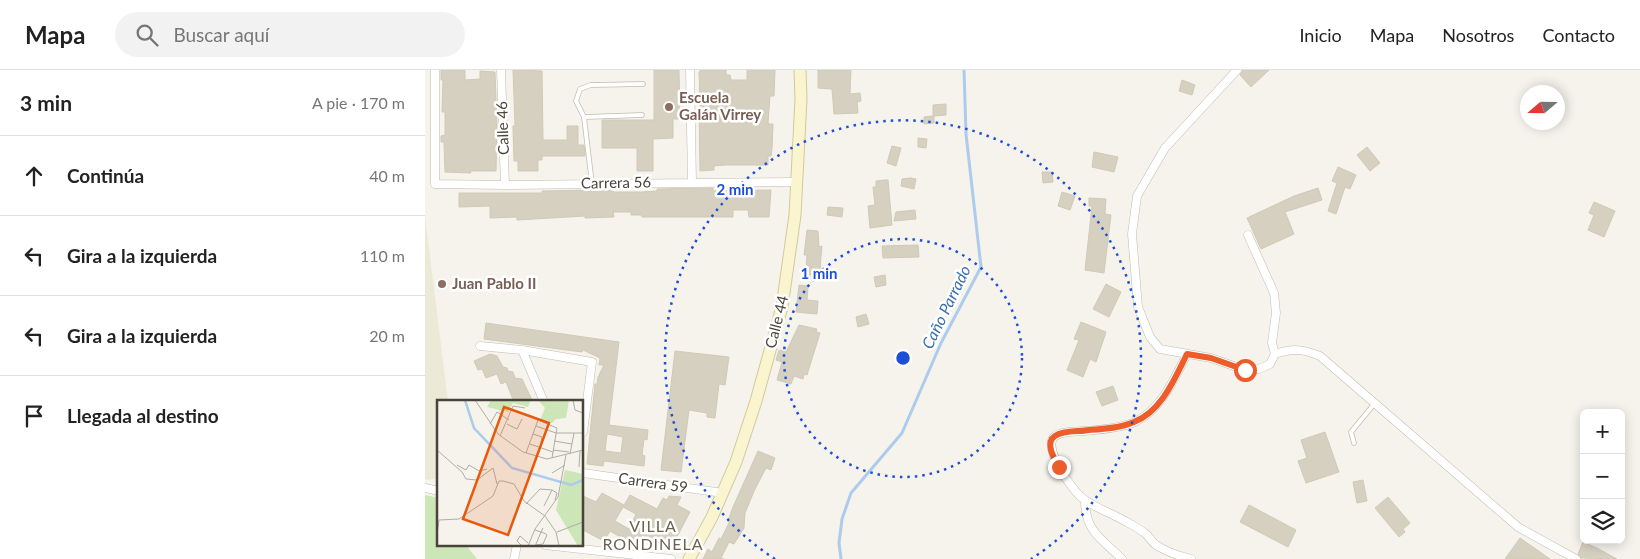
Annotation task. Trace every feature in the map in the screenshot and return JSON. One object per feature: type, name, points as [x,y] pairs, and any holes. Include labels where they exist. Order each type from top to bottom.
[{"type":"main road","name":"Calle 44","points":[[689,559],[723,493],[745,436],[782,307],[795,215],[801,99],[800,70]]},
{"type":"street","name":"Carrera 56","points":[[435,70],[435,184],[797,182]]},
{"type":"street","name":"Calle 46","points":[[501,70],[505,185]]},
{"type":"street","points":[[690,70],[692,182]]},
{"type":"street","points":[[1237,70],[1165,148],[1137,196],[1131,234],[1138,307],[1150,337],[1160,349],[1211,358],[1245,370],[1259,369],[1270,364],[1275,354],[1272,344],[1276,302],[1274,293],[1248,235]]},
{"type":"street","points":[[480,346],[523,350],[592,362],[584,424]]},
{"type":"street","points":[[1275,354],[1289,349],[1304,350],[1320,356],[1518,527],[1576,559]]},
{"type":"street","points":[[523,350],[543,400]]},
{"type":"street","points":[[1187,354],[1172,384],[1154,409],[1135,422],[1109,428],[1066,432],[1052,439],[1053,454],[1059,467],[1076,492],[1085,500],[1145,533],[1157,545],[1177,555],[1191,559]]},
{"type":"street","name":"Carrera 59","points":[[584,472],[723,493]]},
{"type":"street","points":[[1085,500],[1088,521],[1098,539],[1122,559]]},
{"type":"street","points":[[514,559],[517,546]]},
{"type":"street","points":[[554,546],[671,559]]},
{"type":"lane","points":[[592,184],[584,117],[576,101],[580,89],[591,85],[643,84]]},
{"type":"lane","points":[[584,117],[642,114]]},
{"type":"lane","points":[[1354,443],[1351,432],[1375,403]]},
{"type":"shaded area","points":[[425,216],[448,400],[437,400],[437,478],[425,479]]},
{"type":"green space","points":[[425,495],[437,498],[437,546],[467,546],[477,559],[425,559]]},
{"type":"building","points":[[441,70],[465,70],[465,80],[480,79],[480,71],[495,72],[496,171],[470,171],[471,173],[445,172],[444,142],[441,142],[441,136],[445,135],[445,112],[442,112],[443,80],[441,80]]},
{"type":"building","points":[[513,70],[542,71],[543,140],[567,140],[567,126],[578,126],[578,145],[584,145],[585,156],[542,156],[542,160],[538,160],[538,171],[518,171],[518,161],[514,161]]},
{"type":"building","points":[[654,70],[679,70],[680,119],[673,119],[673,138],[653,139],[653,171],[637,171],[637,148],[602,148],[602,120],[654,120]]},
{"type":"building","points":[[701,70],[726,70],[726,75],[730,75],[731,80],[747,80],[747,70],[775,70],[774,96],[770,96],[768,123],[773,124],[772,149],[771,156],[768,156],[768,165],[725,165],[714,166],[714,170],[700,171],[699,72]]},
{"type":"building","points":[[818,70],[851,70],[850,94],[860,93],[861,101],[857,102],[858,113],[834,114],[832,89],[818,88]]},
{"type":"building","points":[[1243,70],[1269,70],[1251,87],[1240,75]]},
{"type":"building","points":[[1182,80],[1195,85],[1192,95],[1179,91]]},
{"type":"building","points":[[946,104],[946,115],[934,116],[934,123],[924,124],[924,117],[933,116],[933,105]]},
{"type":"building","points":[[918,138],[927,139],[926,148],[918,147]]},
{"type":"building","points":[[892,146],[901,148],[896,166],[887,163]]},
{"type":"building","points":[[1367,147],[1380,163],[1370,171],[1357,155]]},
{"type":"building","points":[[1094,152],[1118,157],[1114,172],[1092,167]]},
{"type":"building","points":[[1338,167],[1356,175],[1350,189],[1345,187],[1336,214],[1328,211],[1337,183],[1332,181]]},
{"type":"building","points":[[1042,172],[1052,172],[1053,182],[1043,183]]},
{"type":"building","points":[[902,179],[916,179],[914,189],[901,186]]},
{"type":"building","points":[[888,180],[892,225],[870,228],[868,206],[875,205],[873,187],[876,187],[876,181]]},
{"type":"building","points":[[713,188],[713,191],[771,190],[769,217],[749,217],[748,210],[733,210],[733,217],[642,217],[642,215],[631,215],[631,212],[613,212],[614,217],[585,218],[585,216],[517,220],[517,217],[490,218],[490,206],[459,207],[459,193],[542,193],[542,191],[598,190],[642,192],[657,191],[657,189]]},
{"type":"building","points":[[1318,188],[1322,200],[1285,212],[1294,234],[1261,249],[1247,218],[1294,196]]},
{"type":"building","points":[[1062,192],[1075,196],[1070,210],[1058,206]]},
{"type":"building","points":[[1089,198],[1106,199],[1105,214],[1111,215],[1104,273],[1085,270],[1092,206],[1089,206]]},
{"type":"building","points":[[1594,202],[1615,211],[1604,237],[1588,230],[1594,215],[1589,213]]},
{"type":"building","points":[[828,207],[843,208],[842,217],[827,215]]},
{"type":"building","points":[[915,210],[916,219],[894,221],[896,212]]},
{"type":"building","points":[[807,230],[818,231],[819,247],[822,246],[820,268],[826,269],[825,281],[805,279],[807,255],[804,255]]},
{"type":"building","points":[[918,245],[919,257],[883,258],[882,246]]},
{"type":"building","points":[[885,275],[886,285],[876,287],[874,277]]},
{"type":"building","points":[[1106,284],[1121,292],[1109,317],[1093,309]]},
{"type":"building","points":[[799,285],[808,286],[807,300],[818,301],[817,314],[796,312]]},
{"type":"building","points":[[866,314],[869,324],[858,327],[856,317]]},
{"type":"building","points":[[1081,322],[1106,332],[1096,362],[1090,359],[1083,377],[1067,370],[1079,340],[1074,339]]},
{"type":"building","points":[[486,323],[619,342],[609,425],[648,430],[647,440],[644,439],[642,455],[645,456],[644,466],[604,461],[603,466],[587,464],[595,384],[597,384],[604,365],[599,365],[600,358],[583,350],[582,352],[484,339]],"holes":[[[607,434],[623,437],[621,453],[605,451]]]},
{"type":"building","points":[[799,325],[817,329],[816,332],[820,333],[807,375],[804,374],[803,379],[794,376],[791,384],[777,380],[782,362],[776,360],[779,350],[786,352]]},
{"type":"building","points":[[675,351],[729,357],[725,385],[719,384],[715,418],[707,417],[707,413],[689,410],[681,472],[661,470]]},
{"type":"building","points":[[490,354],[497,356],[503,367],[513,372],[515,378],[522,379],[532,400],[513,400],[506,382],[501,384],[497,374],[486,378],[482,369],[478,370],[474,361]]},
{"type":"building","points":[[1113,386],[1118,400],[1102,406],[1096,392]]},
{"type":"building","points":[[1325,432],[1339,472],[1306,483],[1298,461],[1307,458],[1301,440]]},
{"type":"building","points":[[758,451],[775,458],[771,470],[766,468],[755,489],[745,513],[744,528],[734,544],[729,542],[721,558],[724,559],[703,559],[708,549],[712,552],[719,538],[721,539]]},
{"type":"building","points":[[1363,480],[1367,501],[1357,503],[1353,482]]},
{"type":"building","points":[[602,493],[624,505],[630,495],[657,509],[663,498],[667,500],[669,496],[681,497],[677,505],[690,512],[670,550],[642,535],[636,546],[610,531],[604,541],[584,531],[584,496],[596,502]],"holes":[[[623,507],[636,514],[629,529],[615,521]]]},
{"type":"building","points":[[1388,497],[1410,523],[1403,529],[1405,532],[1399,537],[1375,508]]},
{"type":"building","points":[[1249,505],[1296,530],[1288,547],[1240,522]]},
{"type":"building","points":[[1520,538],[1550,559],[1505,559]]},
{"type":"building","points":[[1582,544],[1588,544],[1617,559],[1581,558],[1578,554]]},
{"type":"waterway","name":"Caño Parrado","points":[[841,559],[839,543],[842,519],[851,493],[902,433],[941,343],[981,267],[966,134],[964,70]]},
{"type":"place","name":"Escuela Galán Virrey","points":[[669,107]]},
{"type":"place","name":"Juan Pablo II","points":[[442,284]]},
{"type":"district","name":"VILLA RONDINELA","points":[[653,535]]},
{"type":"route","points":[[1059,467],[1051,445],[1052,439],[1055,436],[1066,432],[1109,428],[1135,422],[1154,409],[1172,384],[1187,354],[1211,358],[1245,370]]}]
